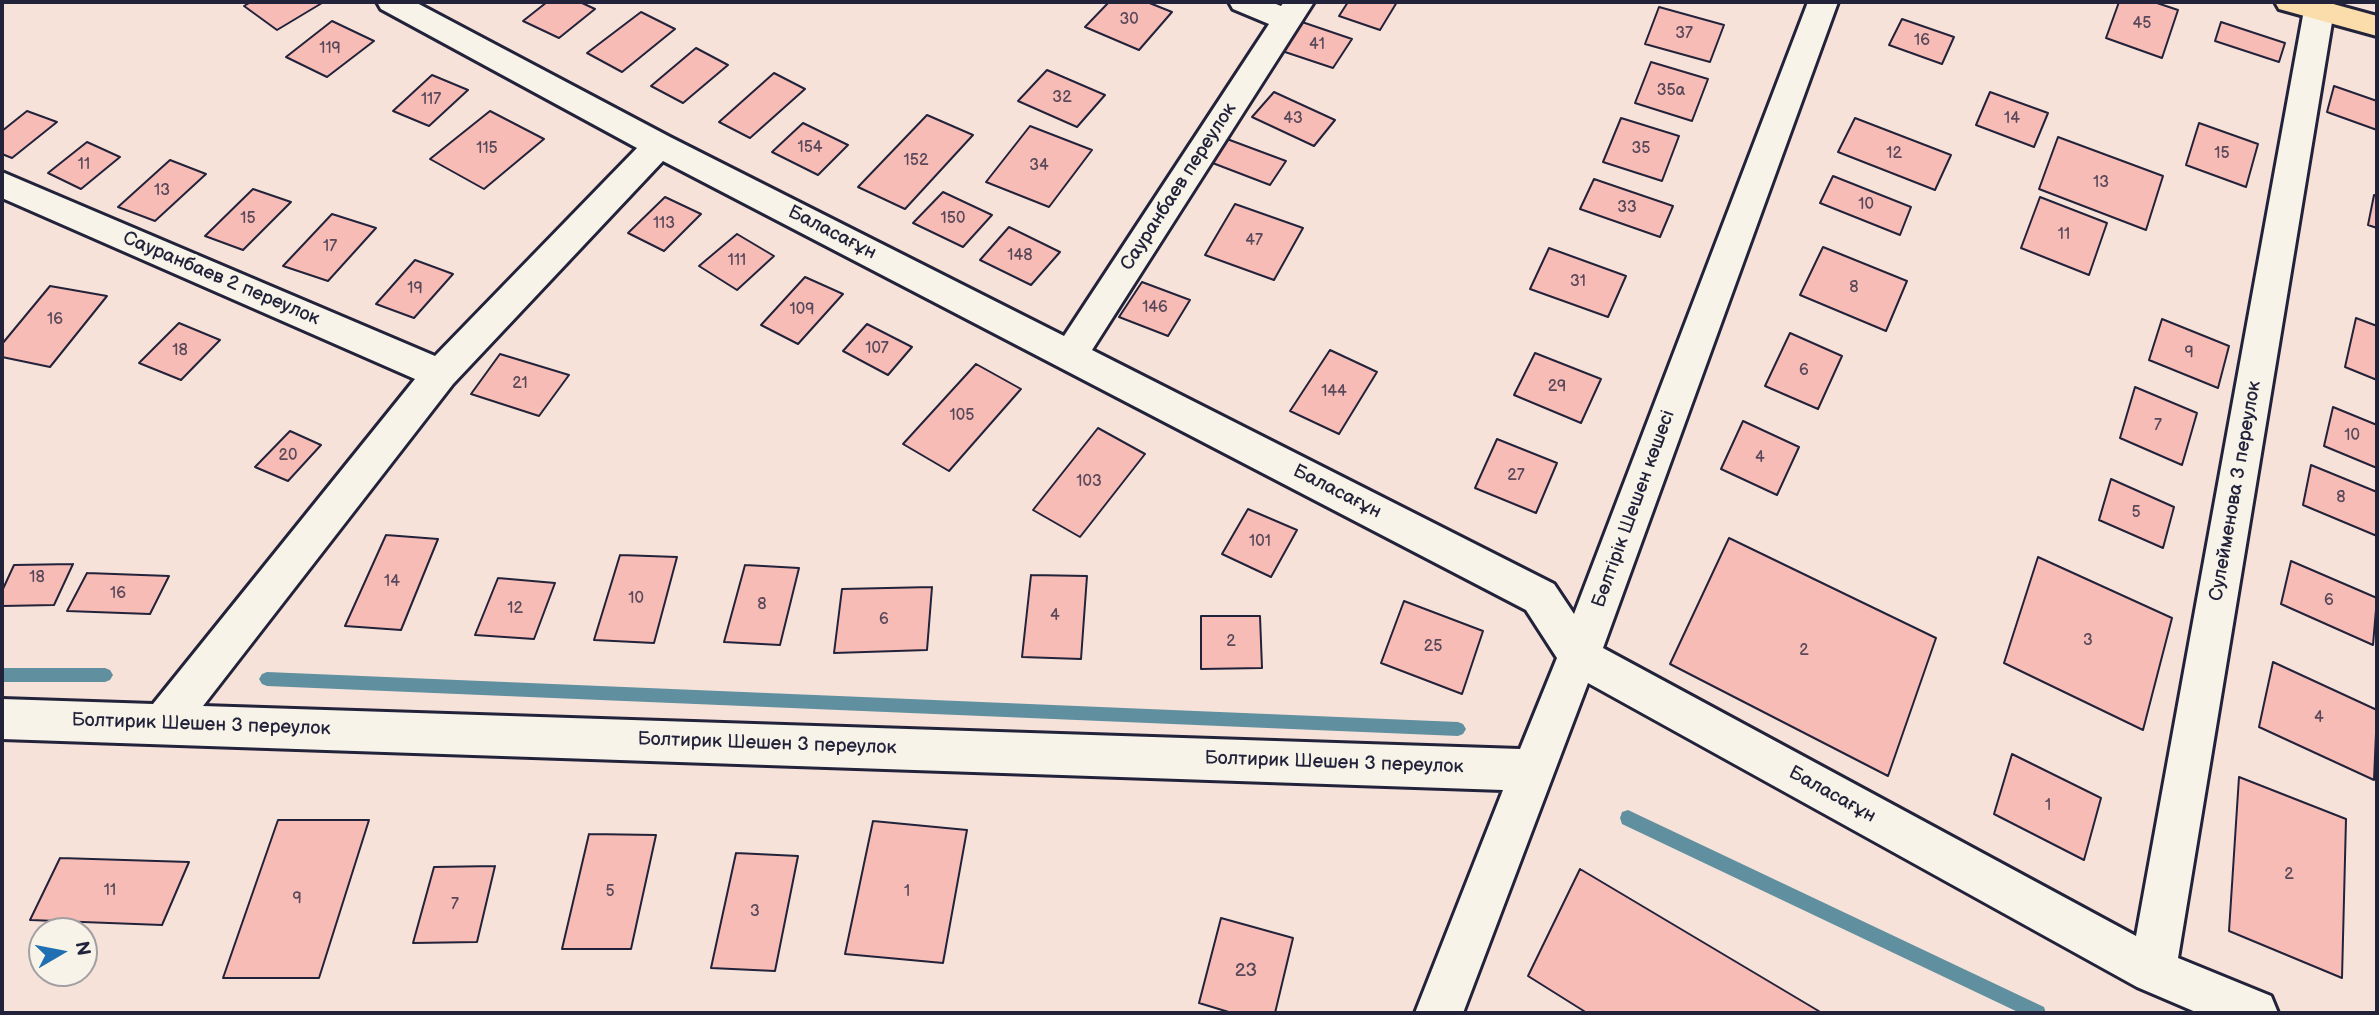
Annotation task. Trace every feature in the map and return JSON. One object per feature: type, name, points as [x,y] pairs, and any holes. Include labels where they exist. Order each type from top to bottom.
[{"type":"main road","points":[[2304,6],[2377,26]]},
{"type":"street","name":"Баласағұн","points":[[392,2],[659,145],[1071,354],[1540,597],[1579,656],[2154,971],[2255,1013]]},
{"type":"street","name":"Сауранбаев переулок","points":[[1071,354],[1293,11],[1244,2]]},
{"type":"street","name":"Бөлтірік Шешен көшесі","points":[[1439,1013],[1579,656],[1824,2]]},
{"type":"street","name":"Сулейменова 3 переулок","points":[[2154,971],[2304,6]]},
{"type":"street","points":[[163,724],[440,374],[659,145]]},
{"type":"street","name":"Сауранбаев 2 переулок","points":[[2,184],[440,374]]},
{"type":"street","name":"Болтирик Шешен 3 переулок","points":[[2,719],[1533,770]]},
{"type":"building","points":[[251,2],[322,3],[277,30],[244,6]]},
{"type":"building","points":[[547,2],[580,2],[595,9],[559,38],[523,21]]},
{"type":"building","points":[[1109,2],[1147,2],[1172,12],[1139,50],[1085,27]]},
{"type":"building","points":[[1348,2],[1397,2],[1380,30],[1339,16]]},
{"type":"building","points":[[2119,2],[2154,2],[2178,10],[2162,58],[2106,38]]},
{"type":"building","points":[[1659,7],[1724,25],[1710,62],[1645,44]]},
{"type":"building","points":[[641,12],[675,29],[622,72],[587,53]]},
{"type":"building","points":[[1902,19],[1954,37],[1942,64],[1889,45]]},
{"type":"building","points":[[332,21],[374,41],[327,77],[286,57]]},
{"type":"building","points":[[1302,22],[1352,39],[1333,68],[1282,51]]},
{"type":"building","points":[[2221,22],[2285,43],[2279,62],[2215,41]]},
{"type":"building","points":[[696,48],[728,65],[683,103],[651,86]]},
{"type":"building","points":[[1651,62],[1708,79],[1692,121],[1635,103]]},
{"type":"building","points":[[1047,70],[1105,95],[1077,127],[1018,101]]},
{"type":"building","points":[[774,73],[805,89],[750,138],[719,122]]},
{"type":"building","points":[[432,75],[468,90],[429,126],[393,111]]},
{"type":"building","points":[[2334,86],[2377,101],[2377,130],[2327,112]]},
{"type":"building","points":[[1274,92],[1335,120],[1314,146],[1252,117]]},
{"type":"building","points":[[1990,92],[2048,113],[2034,147],[1976,125]]},
{"type":"building","points":[[27,111],[57,122],[12,158],[2,154],[2,131]]},
{"type":"building","points":[[490,111],[544,139],[484,189],[430,159]]},
{"type":"building","points":[[927,115],[973,135],[905,209],[858,187]]},
{"type":"building","points":[[1621,118],[1679,136],[1662,181],[1603,162]]},
{"type":"building","points":[[1855,118],[1951,155],[1935,190],[1838,152]]},
{"type":"building","points":[[803,123],[848,145],[818,175],[772,152]]},
{"type":"building","points":[[2199,123],[2258,144],[2246,187],[2186,165]]},
{"type":"building","points":[[1030,126],[1092,150],[1049,207],[986,182]]},
{"type":"building","points":[[2058,137],[2163,176],[2146,230],[2039,189]]},
{"type":"building","points":[[1227,139],[1286,161],[1270,185],[1210,162]]},
{"type":"building","points":[[87,142],[120,157],[81,189],[48,173]]},
{"type":"building","points":[[170,160],[206,174],[155,221],[118,207]]},
{"type":"building","points":[[1833,176],[1911,207],[1900,235],[1820,203]]},
{"type":"building","points":[[1594,179],[1673,206],[1660,237],[1580,209]]},
{"type":"building","points":[[253,189],[291,202],[243,250],[205,236]]},
{"type":"building","points":[[943,192],[992,215],[963,247],[913,223]]},
{"type":"building","points":[[2374,195],[2377,196],[2377,228],[2368,225]]},
{"type":"building","points":[[665,197],[701,214],[664,251],[628,233]]},
{"type":"building","points":[[2040,197],[2107,223],[2089,275],[2021,248]]},
{"type":"building","points":[[1235,204],[1303,228],[1274,280],[1205,255]]},
{"type":"building","points":[[332,214],[376,228],[328,281],[283,266]]},
{"type":"building","points":[[1009,227],[1060,252],[1031,285],[980,260]]},
{"type":"building","points":[[737,234],[774,256],[737,290],[699,266]]},
{"type":"building","points":[[1823,247],[1907,281],[1886,331],[1800,295]]},
{"type":"building","points":[[1549,248],[1626,276],[1608,317],[1530,289]]},
{"type":"building","points":[[415,260],[453,274],[414,318],[376,304]]},
{"type":"building","points":[[805,277],[843,294],[798,344],[761,325]]},
{"type":"building","points":[[1142,282],[1190,300],[1168,336],[1119,317]]},
{"type":"building","points":[[50,286],[107,296],[50,367],[2,357],[2,344]]},
{"type":"building","points":[[2356,318],[2377,326],[2377,380],[2345,367]]},
{"type":"building","points":[[2162,319],[2229,346],[2218,388],[2149,360]]},
{"type":"building","points":[[179,323],[220,340],[181,380],[139,363]]},
{"type":"building","points":[[867,324],[912,347],[888,375],[843,351]]},
{"type":"building","points":[[1790,333],[1842,356],[1818,409],[1765,386]]},
{"type":"building","points":[[1330,350],[1377,372],[1339,434],[1290,411]]},
{"type":"building","points":[[1535,353],[1601,379],[1581,423],[1514,395]]},
{"type":"building","points":[[500,354],[569,375],[539,416],[471,394]]},
{"type":"building","points":[[976,364],[1021,389],[949,471],[903,444]]},
{"type":"building","points":[[2135,387],[2197,413],[2182,465],[2120,438]]},
{"type":"building","points":[[2333,407],[2377,425],[2377,468],[2324,446]]},
{"type":"building","points":[[1743,421],[1799,447],[1777,495],[1721,469]]},
{"type":"building","points":[[1098,428],[1145,454],[1080,537],[1033,510]]},
{"type":"building","points":[[290,431],[321,445],[288,481],[255,467]]},
{"type":"building","points":[[1497,439],[1557,463],[1536,513],[1475,488]]},
{"type":"building","points":[[2311,465],[2377,492],[2377,536],[2303,505]]},
{"type":"building","points":[[2111,479],[2174,507],[2163,548],[2099,520]]},
{"type":"building","points":[[1248,509],[1297,530],[1271,577],[1222,554]]},
{"type":"building","points":[[386,535],[438,539],[401,630],[345,626]]},
{"type":"building","points":[[1729,538],[1936,638],[1888,776],[1670,664]]},
{"type":"building","points":[[620,555],[677,557],[654,643],[594,640]]},
{"type":"building","points":[[2038,557],[2172,618],[2143,730],[2004,663]]},
{"type":"building","points":[[2291,561],[2377,598],[2373,645],[2281,604]]},
{"type":"building","points":[[73,564],[54,605],[2,606],[2,591],[14,565]]},
{"type":"building","points":[[745,565],[799,568],[780,645],[724,642]]},
{"type":"building","points":[[87,573],[169,576],[150,614],[67,611]]},
{"type":"building","points":[[1031,575],[1087,576],[1081,659],[1022,657]]},
{"type":"building","points":[[498,578],[555,583],[534,639],[475,635]]},
{"type":"building","points":[[932,587],[927,650],[834,653],[842,589]]},
{"type":"building","points":[[1404,601],[1483,631],[1462,694],[1381,663]]},
{"type":"building","points":[[1201,616],[1260,616],[1262,668],[1201,669]]},
{"type":"building","points":[[2273,662],[2377,710],[2374,780],[2259,727]]},
{"type":"building","points":[[2012,754],[2101,798],[2084,860],[1994,814]]},
{"type":"building","points":[[2239,777],[2346,819],[2342,978],[2229,931]]},
{"type":"building","points":[[278,820],[369,820],[319,978],[223,978]]},
{"type":"building","points":[[873,821],[967,830],[943,963],[845,954]]},
{"type":"building","points":[[589,834],[656,835],[631,949],[562,949]]},
{"type":"building","points":[[736,853],[798,856],[775,971],[711,968]]},
{"type":"building","points":[[60,858],[189,862],[162,925],[98,923],[98,917],[31,917]]},
{"type":"building","points":[[495,866],[477,942],[413,943],[434,867]]},
{"type":"building","points":[[1580,869],[1822,1013],[1587,1013],[1528,976]]},
{"type":"building","points":[[1221,918],[1293,938],[1275,1013],[1232,1013],[1199,1003]]},
{"type":"waterway","points":[[2,675],[105,675]]},
{"type":"waterway","points":[[267,679],[1458,729]]},
{"type":"waterway","points":[[1628,818],[2038,1013]]}]
